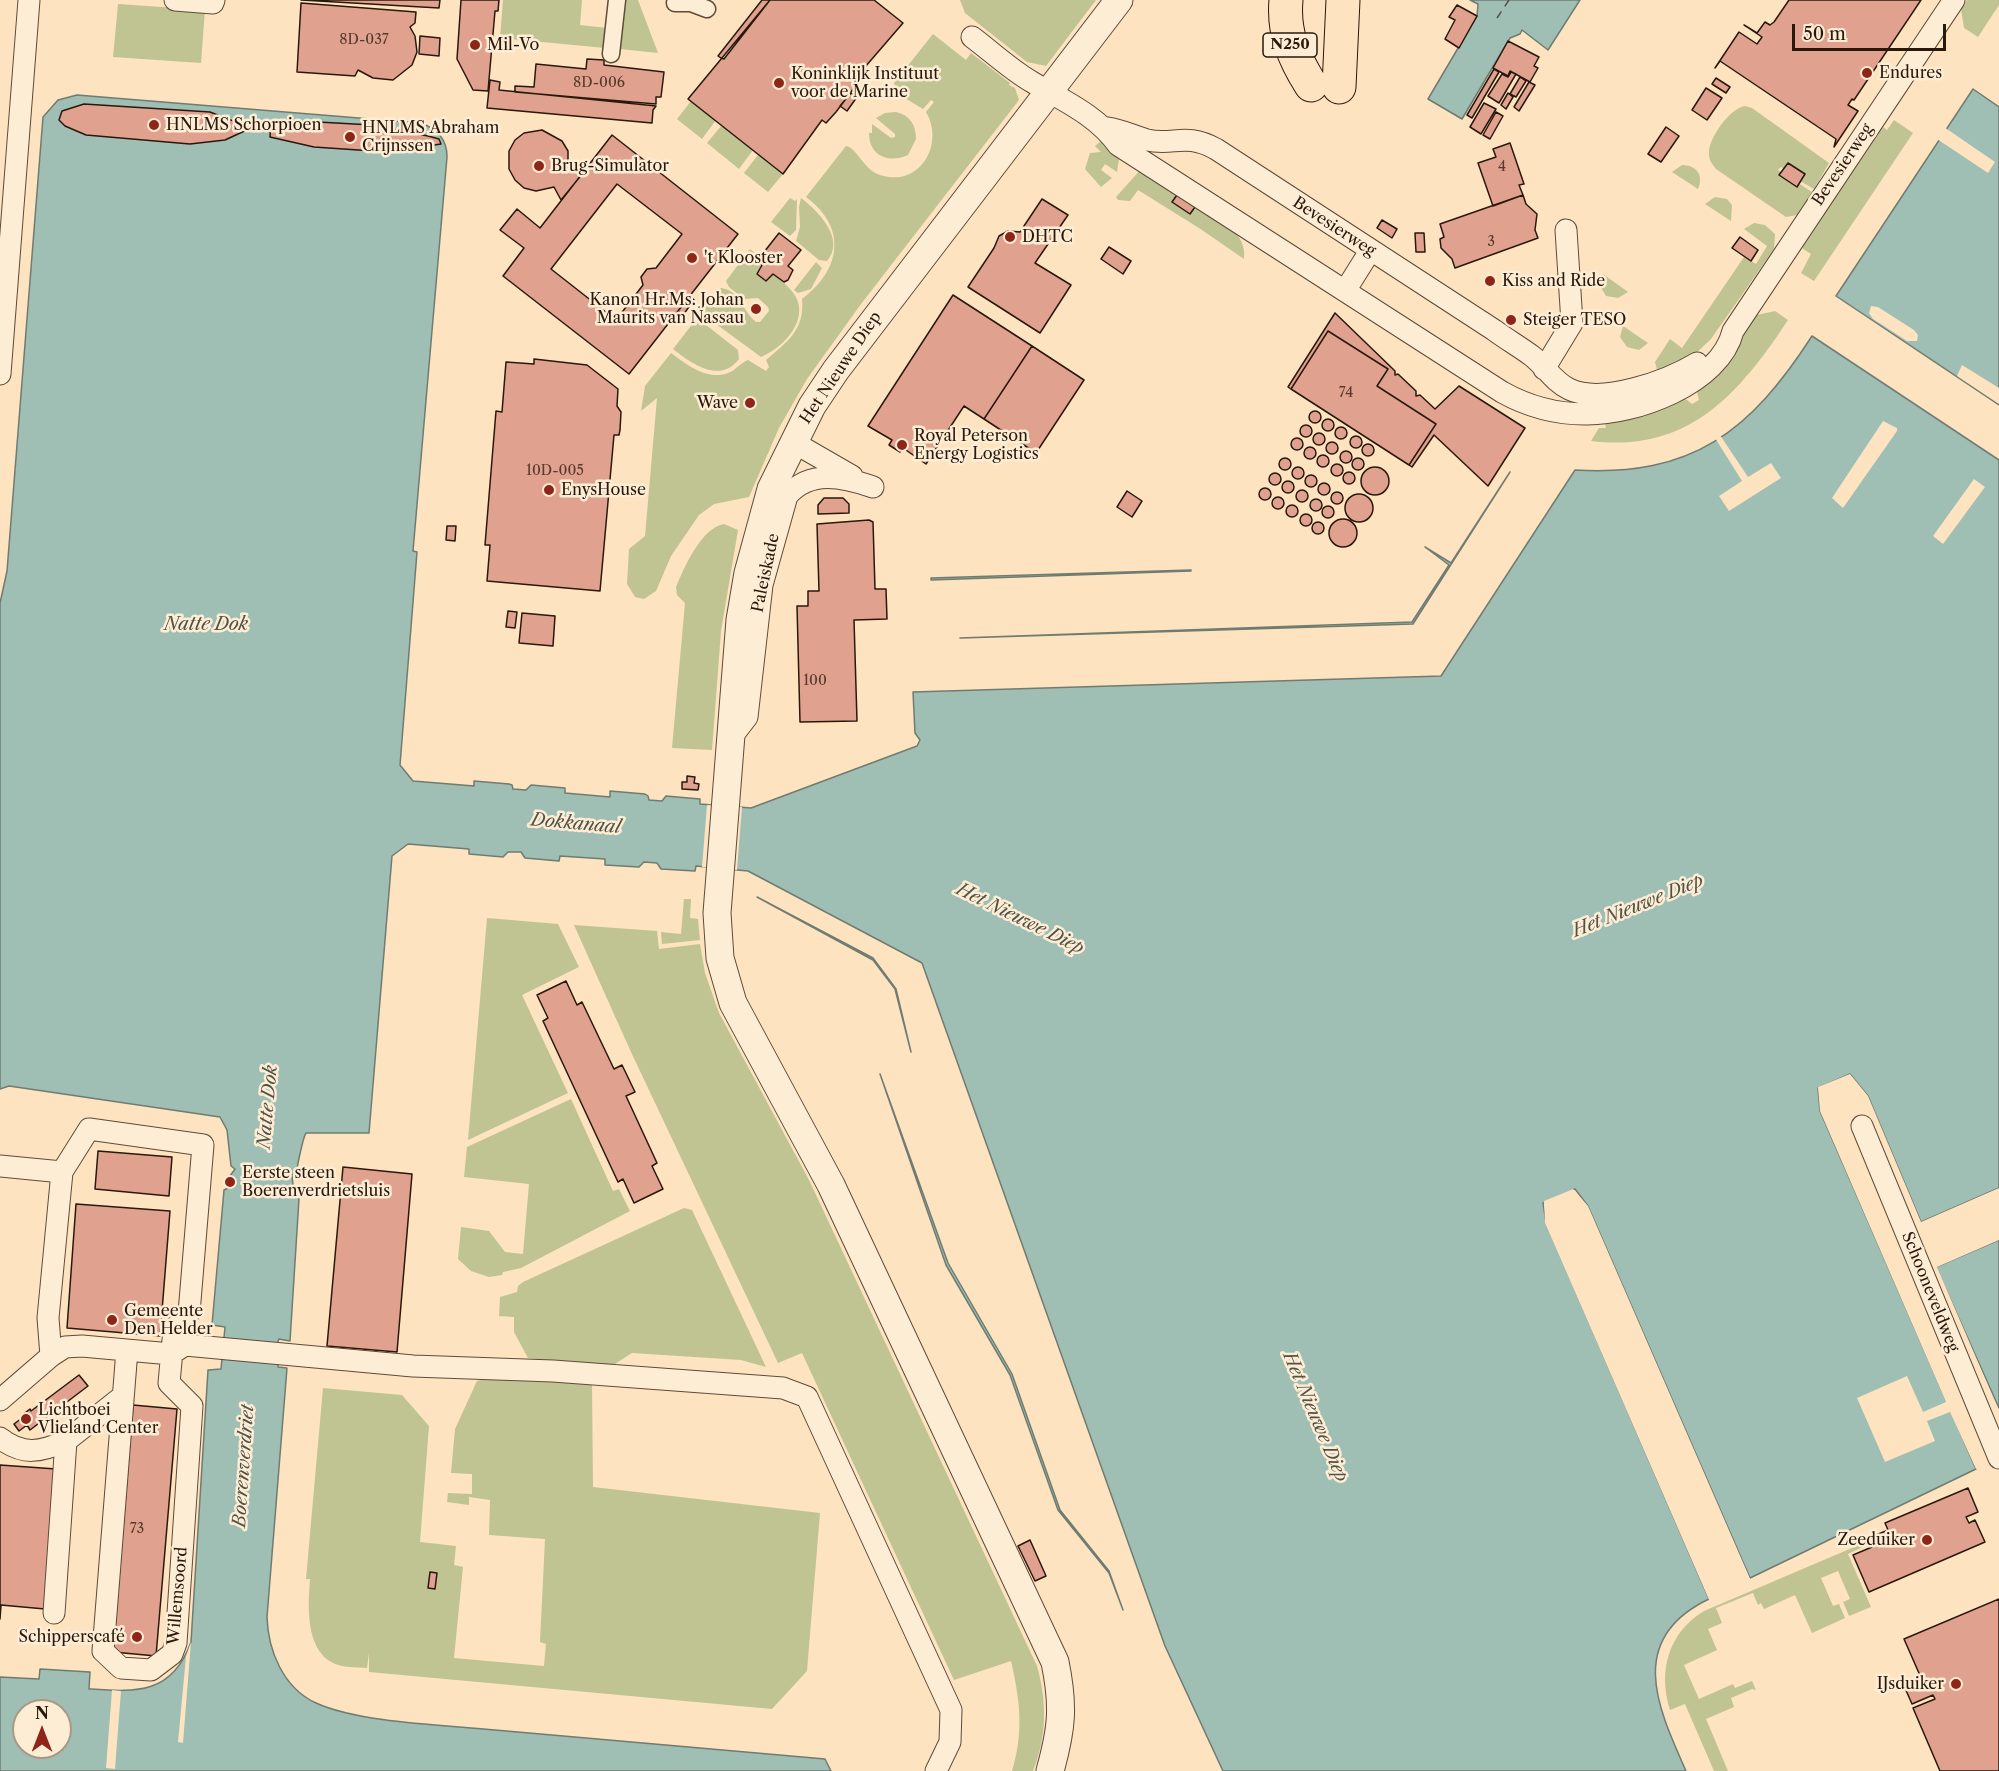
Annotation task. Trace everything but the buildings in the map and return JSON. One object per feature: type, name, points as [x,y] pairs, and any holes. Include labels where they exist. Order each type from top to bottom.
[{"type":"main road","name":"N250","points":[[1286,0],[1289,40],[1295,59],[1325,86],[1343,0]]},
{"type":"street","points":[[0,374],[29,0]]},
{"type":"street","points":[[174,0],[213,3],[214,0]]},
{"type":"street","name":"Het Nieuwe Diep","points":[[1050,1771],[1062,1730],[1059,1653],[831,1185],[733,1003],[722,968],[717,941],[719,868],[740,620],[748,573],[771,489],[812,406],[836,370],[1119,0]]},
{"type":"street","name":"Bevesierweg","points":[[972,37],[1032,82],[1050,90],[1107,128],[1118,145],[1495,388],[1523,402],[1557,412],[1588,415],[1617,411],[1657,400],[1706,372],[1730,344],[1733,331],[1954,0]]},
{"type":"street","points":[[675,3],[691,3],[707,9]]},
{"type":"street","points":[[611,54],[614,8]]},
{"type":"street","name":"Bevesierweg","points":[[1107,128],[1122,130],[1148,140],[1182,138],[1206,143],[1494,330],[1533,357],[1544,369],[1571,390],[1593,395],[1614,392],[1677,374],[1698,363],[1720,339],[1733,331]]},
{"type":"street","points":[[1523,402],[1530,403],[1544,392],[1547,385],[1544,369],[1572,323],[1566,230]]},
{"type":"street","points":[[1345,291],[1370,251]]},
{"type":"street","name":"Paleiskade","points":[[730,739],[747,717],[762,585],[787,496],[797,486],[822,477],[841,478],[876,489],[793,442]]},
{"type":"street","name":"Schooneveldweg","points":[[1862,1126],[1999,1458]]},
{"type":"street","points":[[51,1356],[48,1318],[62,1172],[90,1129],[203,1144],[189,1313],[174,1329],[178,1350]]},
{"type":"street","points":[[0,1166],[62,1172]]},
{"type":"street","points":[[0,1400],[51,1356],[65,1347],[82,1346],[127,1350],[223,1349],[413,1366],[553,1371],[783,1388],[807,1397],[951,1710],[950,1742],[936,1771]]},
{"type":"street","name":"Willemsoord","points":[[127,1350],[103,1651],[121,1668],[151,1670],[172,1654],[176,1643],[192,1406],[169,1383],[178,1350]]},
{"type":"street","points":[[0,1438],[13,1448],[44,1451],[66,1441],[123,1396]]},
{"type":"street","points":[[54,1613],[66,1441]]},
{"type":"green space","points":[[503,0],[582,0],[580,25],[607,28],[605,48],[500,38]]},
{"type":"green space","points":[[625,0],[638,0],[658,53],[620,49]]},
{"type":"green space","points":[[960,0],[1096,0],[1046,66],[1027,62],[965,13]]},
{"type":"green space","points":[[1967,0],[1999,0],[1999,5],[1978,37],[1964,28],[1961,9]]},
{"type":"green space","points":[[118,4],[205,10],[201,63],[113,57]]},
{"type":"green space","points":[[933,34],[966,60],[971,53],[1010,83],[1009,85],[1015,88],[1019,100],[861,304],[807,379],[779,428],[749,497],[714,504],[699,515],[671,556],[656,591],[644,599],[635,597],[627,584],[629,549],[645,536],[657,398],[641,411],[645,386],[671,353],[697,370],[712,375],[728,373],[748,360],[766,371],[769,367],[766,360],[787,341],[797,327],[801,319],[802,299],[825,275],[834,249],[829,222],[806,197],[846,146],[854,151],[869,169],[880,175],[894,177],[907,175],[925,160],[932,137],[931,124],[926,112],[934,102],[931,100],[923,109],[900,95],[894,83]]},
{"type":"green space","points":[[691,101],[716,120],[702,139],[677,119]]},
{"type":"green space","points":[[1745,106],[1752,108],[1829,163],[1814,189],[1800,181],[1805,174],[1788,163],[1784,169],[1781,167],[1778,170],[1812,192],[1797,215],[1786,217],[1716,169],[1711,161],[1710,145],[1717,131],[1727,117]]},
{"type":"green space","points":[[896,112],[911,121],[916,139],[908,155],[889,158],[877,153],[873,148],[869,133],[872,133],[872,124],[891,138],[895,137],[895,134],[876,118],[885,113]]},
{"type":"green space","points":[[1894,120],[1913,133],[1814,281],[1801,273],[1811,254],[1802,248],[1883,127],[1887,130]]},
{"type":"green space","points":[[722,125],[753,150],[739,169],[707,143]]},
{"type":"green space","points":[[1101,141],[1108,145],[1119,159],[1117,172],[1105,164],[1101,170],[1112,178],[1101,187],[1085,169],[1090,153],[1101,152],[1095,146]]},
{"type":"green space","points":[[758,155],[783,174],[768,192],[744,173]]},
{"type":"green space","points":[[1682,165],[1692,167],[1698,172],[1700,184],[1698,189],[1672,172]]},
{"type":"green space","points":[[1142,168],[1179,191],[1172,202],[1208,213],[1230,227],[1239,236],[1244,259],[1138,190],[1130,201],[1118,200],[1116,197]]},
{"type":"green space","points":[[1715,197],[1727,199],[1732,205],[1731,221],[1705,204]]},
{"type":"green space","points":[[790,198],[795,201],[797,199],[796,230],[790,236],[771,222]]},
{"type":"green space","points":[[801,198],[822,218],[832,235],[832,253],[827,261],[819,260],[796,241],[800,227]]},
{"type":"green space","points":[[1754,223],[1765,225],[1775,234],[1774,249],[1711,339],[1694,355],[1658,373],[1655,362],[1670,339],[1682,348],[1744,257],[1756,264],[1767,246],[1744,229]]},
{"type":"green space","points":[[750,249],[756,254],[753,258],[762,265],[757,274],[766,281],[773,274],[784,283],[796,298],[799,311],[798,320],[789,336],[776,348],[761,357],[701,313],[721,288],[733,293],[756,322],[760,322],[769,311],[768,307],[758,298],[744,299],[729,287],[726,281]]},
{"type":"green space","points":[[816,262],[822,268],[811,289],[798,293],[794,290]]},
{"type":"green space","points":[[1603,274],[1628,292],[1618,298],[1606,296],[1600,286]]},
{"type":"green space","points":[[1775,311],[1788,320],[1750,372],[1708,413],[1683,428],[1656,438],[1626,442],[1591,441],[1599,428],[1606,428],[1604,419],[1682,396],[1692,404],[1699,400],[1696,388],[1734,349],[1757,315]]},
{"type":"green space","points":[[697,318],[738,350],[739,359],[731,366],[715,371],[706,369],[673,349]]},
{"type":"green space","points":[[1623,326],[1648,343],[1639,350],[1627,347],[1620,337]]},
{"type":"green space","points":[[724,524],[738,530],[721,631],[712,750],[672,748],[685,603],[677,595],[676,587],[694,550],[708,533]]},
{"type":"green space","points":[[684,899],[691,899],[690,918],[698,919],[700,940],[662,944],[661,932],[681,934]]},
{"type":"green space","points":[[487,918],[558,924],[579,967],[522,995],[568,1093],[468,1140]]},
{"type":"green space","points":[[574,925],[657,931],[659,949],[700,944],[705,973],[719,1013],[809,1180],[1037,1666],[1043,1693],[1044,1719],[1041,1745],[1033,1771],[1012,1771],[1018,1743],[1019,1716],[1017,1689],[1011,1661],[954,1680],[802,1353],[778,1363],[631,1052]]},
{"type":"green space","points":[[571,1099],[613,1191],[619,1189],[630,1211],[521,1268],[489,1277],[471,1271],[458,1259],[461,1227],[489,1231],[505,1252],[523,1254],[529,1184],[464,1177],[467,1147]]},
{"type":"green space","points":[[684,1208],[692,1210],[766,1367],[741,1360],[632,1353],[610,1367],[528,1358],[514,1332],[514,1317],[499,1316],[500,1297],[517,1292],[518,1286],[523,1282]]},
{"type":"green space","points":[[496,1376],[592,1384],[593,1487],[820,1513],[807,1671],[772,1709],[369,1672],[369,1653],[367,1668],[350,1667],[333,1663],[317,1648],[310,1626],[310,1579],[306,1579],[323,1388],[402,1395],[429,1426],[420,1542],[456,1546],[454,1565],[463,1567],[454,1658],[544,1666],[546,1644],[540,1642],[545,1539],[489,1535],[490,1500],[469,1497],[469,1505],[447,1502],[448,1493],[472,1494],[472,1474],[451,1473],[455,1429],[477,1381]]},
{"type":"green space","points":[[1866,1542],[1867,1545],[1848,1554],[1871,1607],[1849,1616],[1843,1602],[1850,1599],[1838,1571],[1821,1578],[1833,1606],[1839,1604],[1845,1618],[1812,1633],[1795,1595],[1764,1609],[1761,1603],[1758,1605],[1753,1593],[1716,1608],[1722,1623],[1708,1629],[1717,1650],[1684,1665],[1699,1699],[1733,1684],[1735,1688],[1752,1681],[1756,1690],[1752,1689],[1731,1698],[1734,1707],[1706,1719],[1728,1771],[1714,1771],[1685,1704],[1670,1710],[1665,1681],[1669,1654],[1674,1642],[1682,1630],[1704,1611]]},
{"type":"water","points":[[1470,0],[1580,0],[1548,50],[1522,30],[1520,34],[1510,38],[1462,119],[1428,99],[1477,16],[1478,4]]},
{"type":"water","points":[[1973,89],[1999,107],[1999,405],[1836,296]]},
{"type":"water","points":[[77,95],[420,123],[436,131],[443,140],[447,157],[413,551],[417,552],[400,765],[413,781],[474,786],[474,781],[509,784],[513,789],[526,790],[531,785],[565,788],[565,793],[610,797],[610,791],[645,794],[649,800],[662,801],[666,796],[700,799],[700,804],[751,808],[917,746],[920,740],[915,733],[913,692],[1441,676],[1575,470],[1616,470],[1653,466],[1685,456],[1714,442],[1741,422],[1765,398],[1789,370],[1812,336],[1999,460],[1999,1188],[1921,1222],[1868,1096],[1850,1074],[1818,1088],[1820,1111],[1976,1469],[1750,1578],[1588,1206],[1575,1189],[1543,1203],[1546,1223],[1709,1599],[1683,1615],[1666,1634],[1657,1654],[1655,1676],[1659,1699],[1666,1723],[1686,1771],[1223,1771],[1165,1646],[922,963],[748,871],[696,866],[695,871],[661,869],[657,863],[644,862],[639,867],[605,865],[605,859],[560,856],[559,861],[525,858],[521,852],[508,852],[503,857],[469,854],[469,849],[408,844],[392,856],[369,1133],[306,1133],[296,1173],[292,1175],[294,1195],[299,1199],[290,1341],[279,1339],[277,1344],[279,1345],[278,1367],[287,1368],[267,1617],[274,1655],[286,1678],[304,1696],[334,1710],[356,1715],[428,1725],[825,1759],[831,1771],[0,1771],[0,1677],[39,1679],[40,1669],[90,1672],[89,1689],[137,1689],[163,1681],[174,1672],[191,1642],[208,1370],[221,1369],[225,1327],[212,1325],[224,1190],[230,1187],[230,1176],[235,1169],[231,1166],[227,1130],[220,1117],[9,1086],[0,1089],[0,603],[7,571],[43,117],[58,100]]},
{"type":"water","points":[[1510,472],[1413,624],[960,638],[1412,622],[1449,565],[1425,547],[1451,563]]},
{"type":"water","points":[[1191,571],[931,580],[931,578]]},
{"type":"water","points":[[757,897],[873,958],[896,989],[911,1052],[895,989],[873,960]]},
{"type":"water","points":[[880,1074],[948,1263],[1012,1374],[1060,1510],[1109,1571],[1123,1610],[1109,1573],[1058,1510],[1010,1375],[946,1265]]},
{"type":"water","points":[[1999,1240],[1999,1408],[1936,1267]]},
{"type":"pier","points":[[1944,127],[1995,162],[1988,173],[1937,139]]},
{"type":"pier","points":[[1871,306],[1878,307],[1914,330],[1918,335],[1917,341],[1907,341],[1873,319],[1869,313]]},
{"type":"pier","points":[[1962,365],[1999,388],[1999,404],[1957,376]]},
{"type":"pier","points":[[1883,421],[1897,428],[1897,431],[1843,508],[1832,498]]},
{"type":"pier","points":[[1720,435],[1748,477],[1771,463],[1781,478],[1729,511],[1719,496],[1742,481],[1715,438]]},
{"type":"pier","points":[[1974,479],[1985,487],[1943,544],[1933,536]]},
{"type":"pier","points":[[707,805],[742,807],[737,870],[702,867]]},
{"type":"pier","points":[[1850,1074],[1868,1096],[1921,1222],[1999,1188],[1999,1192],[1919,1225],[1865,1097],[1849,1078],[1821,1089],[1823,1110],[1979,1468],[1976,1469],[1950,1412],[1927,1421],[1935,1441],[1885,1462],[1857,1398],[1907,1376],[1923,1412],[1946,1402],[1820,1111],[1818,1087]]},
{"type":"pier","points":[[1573,1189],[1588,1206],[1751,1581],[1747,1579],[1586,1207],[1573,1192],[1546,1203],[1548,1222],[1711,1598],[1710,1602],[1545,1223],[1544,1201]]},
{"type":"pier","points":[[1999,1237],[1999,1240],[1937,1267],[1999,1411],[1933,1267]]},
{"type":"pier","points":[[191,1642],[183,1743],[178,1742],[186,1656]]},
{"type":"pier","points":[[112,1690],[121,1691],[115,1769],[106,1768]]},
{"type":"ferry route","points":[[1497,18],[1509,0]]},
{"type":"place","name":"Mil-Vo","points":[[475,45]]},
{"type":"place","name":"Endures","points":[[1867,73]]},
{"type":"place","name":"Koninklijk Instituut voor de Marine","points":[[779,83]]},
{"type":"place","name":"HNLMS Schorpioen","points":[[154,125]]},
{"type":"place","name":"HNLMS Abraham Crijnssen","points":[[350,137]]},
{"type":"place","name":"Brug-Simulator","points":[[539,166]]},
{"type":"place","name":"DHTC","points":[[1010,237]]},
{"type":"place","name":"'t Klooster","points":[[692,258]]},
{"type":"place","name":"Kiss and Ride","points":[[1490,281]]},
{"type":"place","name":"Kanon Hr.Ms. Johan Maurits van Nassau","points":[[756,309]]},
{"type":"place","name":"Steiger TESO","points":[[1511,320]]},
{"type":"place","name":"Wave","points":[[750,403]]},
{"type":"place","name":"Royal Peterson Energy Logistics","points":[[902,445]]},
{"type":"place","name":"EnysHouse","points":[[549,490]]},
{"type":"place","name":"Eerste steen Boerenverdrietsluis","points":[[230,1182]]},
{"type":"place","name":"Gemeente Den Helder","points":[[112,1320]]},
{"type":"place","name":"Lichtboei Vlieland Center","points":[[26,1419]]},
{"type":"place","name":"Zeeduiker","points":[[1927,1540]]},
{"type":"place","name":"Schipperscafé","points":[[137,1637]]},
{"type":"place","name":"IJsduiker","points":[[1956,1684]]},
{"type":"water label","name":"Natte Dok","points":[[206,625]]},
{"type":"water label","name":"Dokkanaal","points":[[576,824]]},
{"type":"water label","name":"Natte Dok","points":[[268,1107]]},
{"type":"water label","name":"Boerenverdriet","points":[[244,1466]]}]
